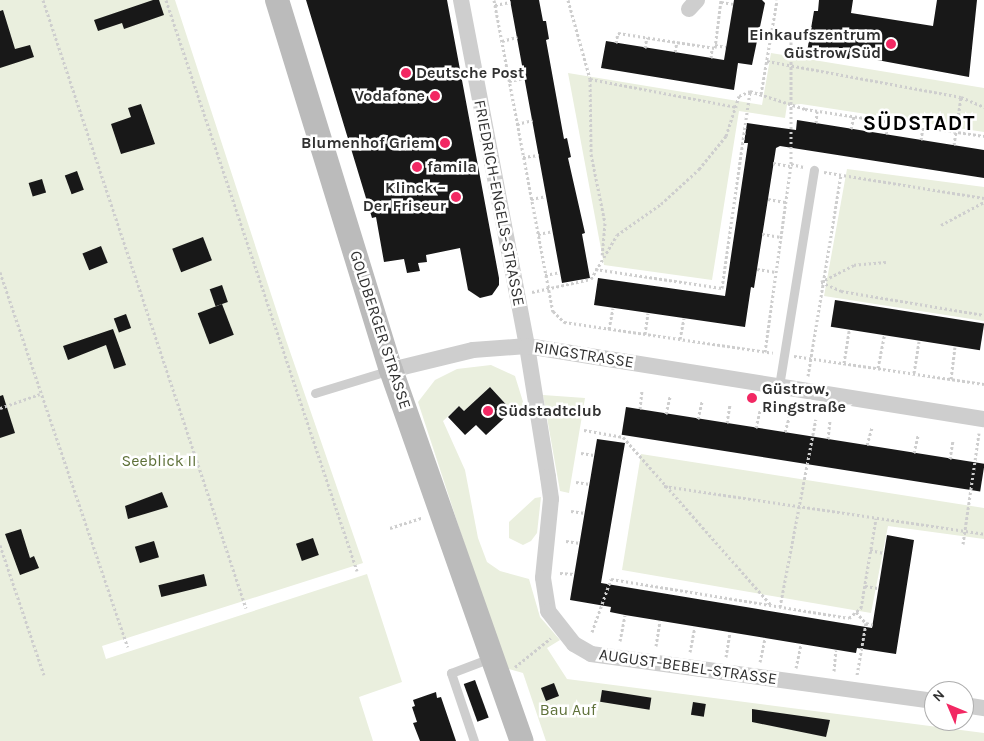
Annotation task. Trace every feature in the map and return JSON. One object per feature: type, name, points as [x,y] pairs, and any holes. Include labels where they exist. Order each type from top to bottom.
[{"type":"main road","name":"GOLDBERGER STRASSE","points":[[277,0],[390,370],[522,741]]},
{"type":"street","name":"FRIEDRICH-ENGELS-STRASSE","points":[[461,0],[527,346]]},
{"type":"street","name":"RINGSTRASSE","points":[[390,370],[473,350],[527,346],[983,418]]},
{"type":"street","name":"AUGUST-BEBEL-STRASSE","points":[[527,346],[551,499],[543,578],[548,611],[561,630],[574,644],[591,654],[924,700]]},
{"type":"lane","points":[[779,386],[814,170]]},
{"type":"lane","points":[[315,393],[390,370]]},
{"type":"lane","points":[[474,741],[451,673],[497,668]]},
{"type":"path","points":[[43,0],[246,608]]},
{"type":"path","points":[[166,0],[356,571]]},
{"type":"path","points":[[494,0],[545,275],[553,311],[564,322],[951,379],[984,382]]},
{"type":"path","points":[[568,0],[590,79],[591,154],[605,223],[602,256]]},
{"type":"path","points":[[761,94],[777,0]]},
{"type":"path","points":[[711,58],[721,1],[733,4]]},
{"type":"path","points":[[495,5],[511,2]]},
{"type":"path","points":[[766,352],[790,165],[791,31]]},
{"type":"path","points":[[616,43],[618,32],[678,42],[726,47]]},
{"type":"path","points":[[502,41],[517,37]]},
{"type":"path","points":[[645,48],[647,37]]},
{"type":"path","points":[[676,52],[678,42]]},
{"type":"path","points":[[766,61],[961,98],[984,107]]},
{"type":"path","points":[[509,81],[525,78]]},
{"type":"path","points":[[590,79],[737,107]]},
{"type":"path","points":[[516,295],[590,279],[602,256],[617,235],[661,204],[699,169],[726,136],[740,96],[750,91],[817,110],[984,136]]},
{"type":"path","points":[[595,269],[722,288],[750,91]]},
{"type":"path","points":[[954,145],[961,98]]},
{"type":"path","points":[[816,123],[817,110]]},
{"type":"path","points":[[852,129],[854,116]]},
{"type":"path","points":[[517,124],[533,120]]},
{"type":"path","points":[[886,134],[889,122]]},
{"type":"path","points":[[921,140],[924,127]]},
{"type":"path","points":[[523,157],[539,155]]},
{"type":"path","points":[[773,163],[984,200]]},
{"type":"path","points":[[806,390],[821,282],[841,174]]},
{"type":"path","points":[[531,199],[546,196]]},
{"type":"path","points":[[768,199],[785,202]]},
{"type":"path","points":[[941,225],[984,200]]},
{"type":"path","points":[[538,234],[553,231]]},
{"type":"path","points":[[762,234],[781,237]]},
{"type":"path","points":[[821,282],[854,265],[886,262]]},
{"type":"path","points":[[757,269],[776,272]]},
{"type":"path","points":[[0,272],[40,394],[128,647]]},
{"type":"path","points":[[545,275],[560,272]]},
{"type":"path","points":[[821,282],[841,292],[984,315]]},
{"type":"path","points":[[610,329],[613,308]]},
{"type":"path","points":[[645,334],[648,313]]},
{"type":"path","points":[[680,339],[684,318]]},
{"type":"path","points":[[844,363],[849,330]]},
{"type":"path","points":[[878,368],[884,336]]},
{"type":"path","points":[[914,373],[919,341]]},
{"type":"path","points":[[951,379],[955,346]]},
{"type":"path","points":[[640,409],[642,391]]},
{"type":"path","points":[[0,408],[40,394]]},
{"type":"path","points":[[666,414],[670,396]]},
{"type":"path","points":[[698,419],[702,401]]},
{"type":"path","points":[[727,423],[730,405]]},
{"type":"path","points":[[756,428],[760,410]]},
{"type":"path","points":[[785,432],[790,414]]},
{"type":"path","points":[[964,544],[983,418]]},
{"type":"path","points":[[780,607],[816,419]]},
{"type":"path","points":[[828,439],[830,421]]},
{"type":"path","points":[[867,445],[872,428]]},
{"type":"path","points":[[584,430],[623,436],[664,486],[771,605]]},
{"type":"path","points":[[914,453],[918,435]]},
{"type":"path","points":[[950,458],[953,440]]},
{"type":"path","points":[[580,453],[594,455]]},
{"type":"path","points":[[576,482],[590,484]]},
{"type":"path","points":[[664,486],[984,534]]},
{"type":"path","points":[[570,511],[585,513]]},
{"type":"path","points":[[390,528],[421,518]]},
{"type":"path","points":[[592,632],[612,579],[849,618],[861,608],[876,518]]},
{"type":"path","points":[[566,541],[580,543]]},
{"type":"path","points":[[0,545],[44,675]]},
{"type":"path","points":[[870,550],[884,553]]},
{"type":"path","points":[[560,573],[575,574]]},
{"type":"path","points":[[864,586],[878,588]]},
{"type":"path","points":[[856,612],[866,623],[872,625]]},
{"type":"path","points":[[620,641],[625,615]]},
{"type":"path","points":[[656,646],[660,621]]},
{"type":"path","points":[[856,678],[866,623]]},
{"type":"path","points":[[690,652],[695,627]]},
{"type":"path","points":[[497,668],[561,630]]},
{"type":"path","points":[[725,657],[730,632]]},
{"type":"path","points":[[760,663],[765,638]]},
{"type":"path","points":[[796,668],[801,644]]},
{"type":"path","points":[[833,674],[836,650]]},
{"type":"green space","name":"Seeblick II","points":[[0,0],[175,0],[286,340],[363,563],[102,646],[106,659],[367,574],[402,682],[359,697],[373,741],[0,741]]},
{"type":"green space","points":[[771,53],[984,88],[984,132],[801,104],[787,105],[785,118],[739,111],[712,280],[604,265],[568,73],[762,105]]},
{"type":"green space","points":[[847,169],[984,187],[984,321],[824,296]]},
{"type":"green space","name":"Bau Auf","points":[[491,365],[515,376],[524,405],[515,414],[490,387],[464,411],[459,406],[443,421],[465,470],[478,538],[487,562],[500,571],[529,579],[540,617],[560,640],[547,648],[567,679],[924,725],[924,731],[984,733],[984,741],[546,741],[523,673],[505,668],[418,402],[435,380],[457,369]]},
{"type":"green space","points":[[543,395],[585,398],[569,493],[560,491]]},
{"type":"green space","points":[[641,454],[984,508],[984,539],[888,526],[871,613],[622,570]]},
{"type":"green space","points":[[541,497],[537,533],[531,541],[523,545],[509,538],[509,522],[535,498]]},
{"type":"building","points":[[153,0],[159,0],[164,15],[124,29],[122,23],[98,31],[94,20]]},
{"type":"building","name":"famila","points":[[306,0],[447,0],[499,278],[499,285],[492,295],[480,298],[468,290],[460,248],[426,255],[427,262],[418,263],[420,271],[407,273],[404,259],[384,262],[376,217],[372,218]]},
{"type":"building","points":[[510,0],[539,0],[543,21],[546,21],[549,39],[546,40],[564,139],[567,138],[571,157],[568,158],[585,233],[582,234],[590,278],[562,283]]},
{"type":"building","points":[[734,0],[762,0],[765,3],[752,65],[738,63],[734,90],[601,68],[606,41],[724,60]]},
{"type":"building","name":"Einkaufszentrum Güstrow Süd","points":[[819,0],[853,0],[851,13],[933,26],[937,0],[977,0],[969,77],[850,55],[849,59],[807,52],[814,11],[818,11]]},
{"type":"building","points":[[3,10],[15,49],[30,45],[34,57],[0,68],[0,11]]},
{"type":"building","points":[[141,104],[155,144],[121,154],[111,124],[131,117],[128,108]]},
{"type":"building","points":[[797,120],[984,150],[984,178],[780,146],[776,148],[754,288],[751,287],[745,327],[594,305],[598,278],[725,296],[748,143],[744,143],[747,123],[796,130]]},
{"type":"building","points":[[77,171],[84,190],[72,194],[65,175]]},
{"type":"building","points":[[42,179],[46,192],[33,196],[29,183]]},
{"type":"building","points":[[203,237],[212,260],[181,272],[172,249]]},
{"type":"building","points":[[101,246],[108,263],[89,270],[82,253]]},
{"type":"building","points":[[222,285],[228,302],[216,306],[210,289]]},
{"type":"building","points":[[835,300],[984,324],[980,350],[831,327]]},
{"type":"building","points":[[222,304],[234,335],[210,344],[198,313]]},
{"type":"building","points":[[126,314],[131,328],[119,333],[114,318]]},
{"type":"building","points":[[113,329],[126,365],[114,369],[106,345],[68,360],[63,346]]},
{"type":"building","name":"Südstadtclub","points":[[490,387],[512,411],[486,435],[476,425],[465,435],[448,417],[459,406],[464,411]]},
{"type":"building","points":[[3,395],[15,433],[0,438],[0,396]]},
{"type":"building","points":[[626,407],[984,464],[980,491],[622,435]]},
{"type":"building","points":[[597,439],[625,443],[601,583],[872,628],[887,535],[914,540],[896,654],[857,648],[856,653],[625,615],[610,612],[611,607],[570,600]]},
{"type":"building","points":[[162,492],[168,507],[128,519],[125,506]]},
{"type":"building","points":[[21,529],[30,558],[34,556],[39,568],[20,575],[5,534]]},
{"type":"building","points":[[313,538],[319,555],[302,561],[296,544]]},
{"type":"building","points":[[154,541],[159,557],[140,563],[135,547]]},
{"type":"building","points":[[204,574],[207,586],[161,597],[158,585]]},
{"type":"building","points":[[475,680],[489,718],[477,722],[464,684]]},
{"type":"building","points":[[554,683],[559,696],[546,701],[541,688]]},
{"type":"building","points":[[602,690],[651,698],[650,710],[600,702]]},
{"type":"building","points":[[436,692],[437,698],[441,697],[456,741],[420,741],[413,723],[417,722],[412,707],[415,706],[413,700]]},
{"type":"building","points":[[693,702],[706,704],[704,717],[691,715]]},
{"type":"building","points":[[752,709],[830,720],[826,737],[752,722]]},
{"type":"place","name":"Einkaufszentrum Güstrow Süd","points":[[891,44]]},
{"type":"place","name":"Deutsche Post","points":[[406,73]]},
{"type":"place","name":"Vodafone","points":[[435,96]]},
{"type":"place","name":"Blumenhof Griem","points":[[445,143]]},
{"type":"place","name":"famila","points":[[417,167]]},
{"type":"place","name":"Klinck – Der Friseur","points":[[456,197]]},
{"type":"place","name":"Güstrow, Ringstraße","points":[[752,398]]},
{"type":"place","name":"Südstadtclub","points":[[488,411]]},
{"type":"district","name":"SÜDSTADT","points":[[919,123]]}]
